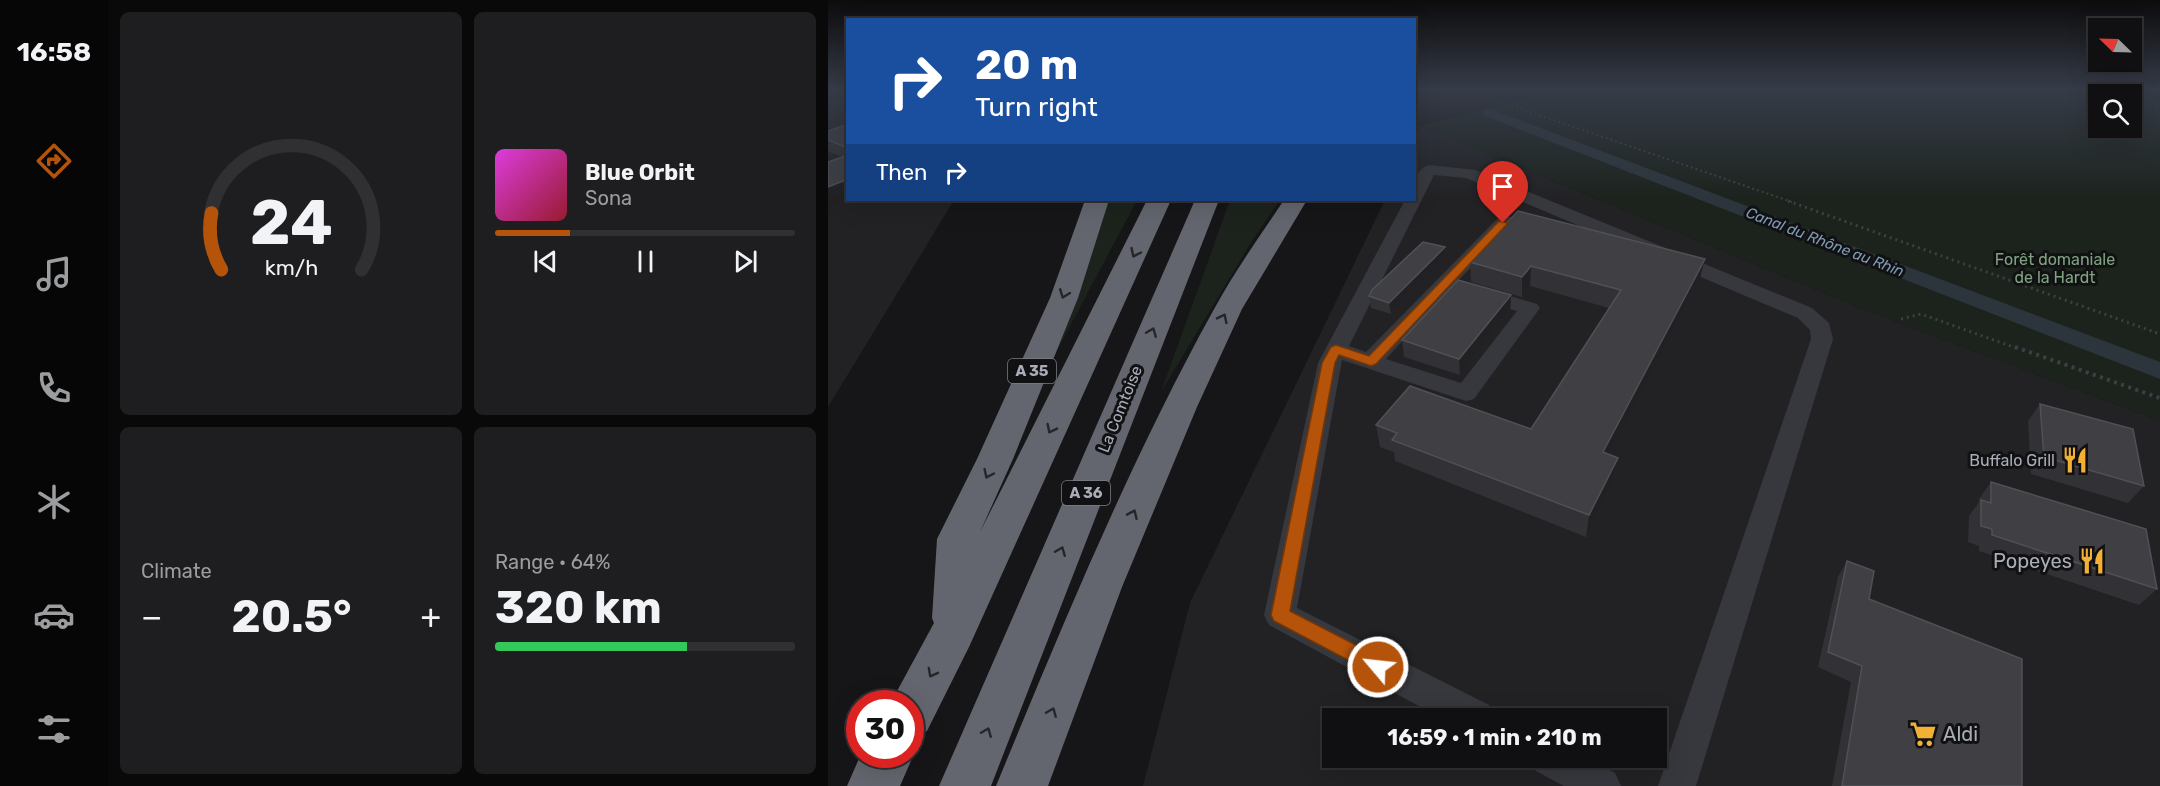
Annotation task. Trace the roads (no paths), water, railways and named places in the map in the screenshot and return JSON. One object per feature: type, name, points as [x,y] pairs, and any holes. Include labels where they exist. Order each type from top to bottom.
[{"type":"highway","name":"A 35","points":[[953,632],[957,539],[995,459],[1064,298],[1097,201]]},
{"type":"highway","points":[[923,690],[953,632],[1159,201]]},
{"type":"highway","name":"La Comtoise","points":[[965,786],[1207,201]]},
{"type":"highway","points":[[1022,786],[1101,587],[1180,407],[1228,309],[1294,201]]},
{"type":"highway","points":[[873,786],[882,768]]},
{"type":"street","points":[[1416,195],[1429,170],[1469,173],[1805,313],[1821,328],[1822,339],[1677,786]]},
{"type":"street","points":[[1413,201],[1329,363],[1280,615],[1457,708]]},
{"type":"street","points":[[1371,361],[1503,223],[1526,221],[1640,244]]},
{"type":"street","points":[[1336,350],[1466,393],[1530,308],[1444,284]]},
{"type":"street","points":[[1569,768],[1602,786]]},
{"type":"waterway","name":"Canal du Rhône au Rhin","points":[[1523,126],[2160,371]]},
{"type":"place","name":"Buffalo Grill","points":[[2075,460]]},
{"type":"place","name":"Popeyes","points":[[2092,561]]},
{"type":"place","name":"Aldi","points":[[1923,734]]},
{"type":"park label","name":"Forêt domaniale de la Hardt","points":[[2055,268]]}]
